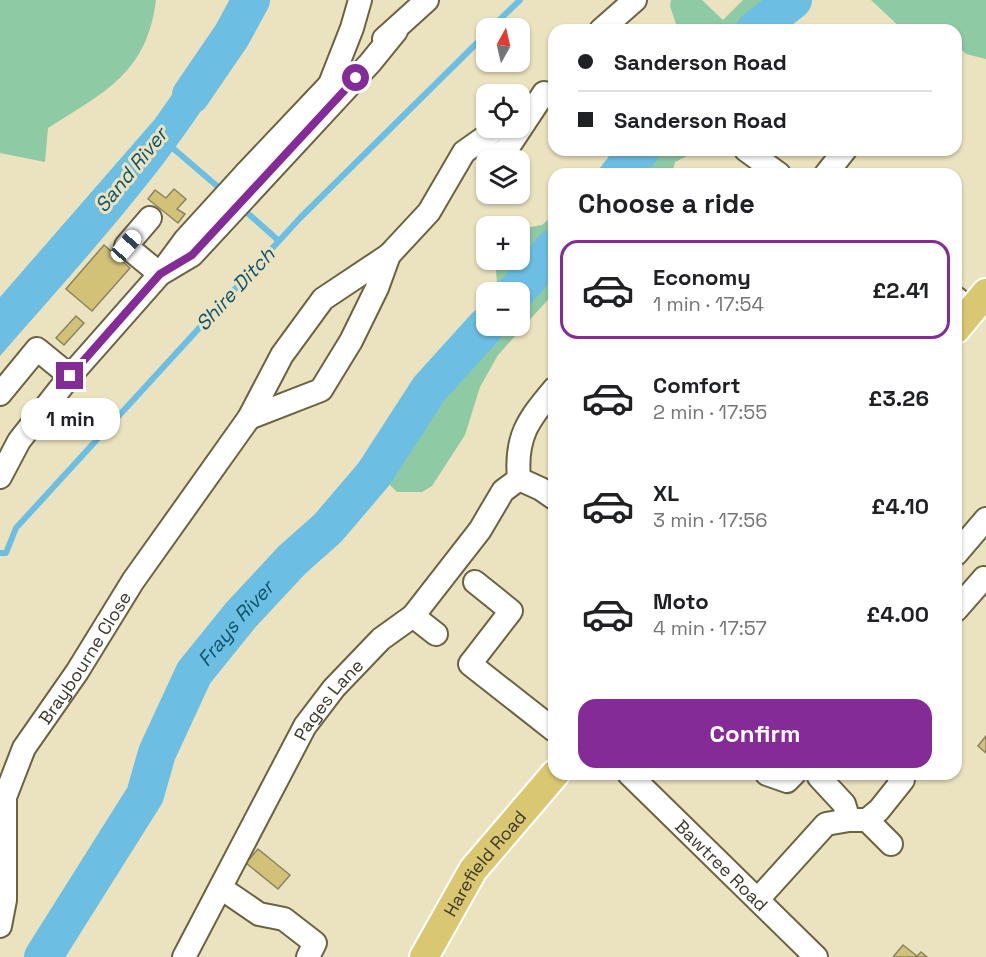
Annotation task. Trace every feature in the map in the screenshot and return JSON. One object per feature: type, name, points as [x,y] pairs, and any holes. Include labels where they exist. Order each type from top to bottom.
[{"type":"main road","name":"Harefield Road","points":[[424,957],[473,870],[550,780]]},
{"type":"street","points":[[330,84],[348,39],[360,0]]},
{"type":"street","points":[[0,477],[19,441],[70,376],[160,274],[192,255],[223,210],[370,63],[396,31],[427,0]]},
{"type":"street","points":[[608,24],[635,0]]},
{"type":"street","points":[[242,190],[330,84],[396,31]]},
{"type":"street","points":[[348,39],[373,48]]},
{"type":"street","points":[[530,103],[548,89]]},
{"type":"street","points":[[505,150],[548,89]]},
{"type":"street","name":"Braybourne Close","points":[[0,926],[5,900],[5,797],[24,748],[77,672],[133,581],[249,418],[282,355],[323,299],[389,255],[429,212],[464,152],[484,138]]},
{"type":"street","points":[[754,156],[771,168]]},
{"type":"street","points":[[831,168],[840,156]]},
{"type":"street","points":[[441,191],[476,169]]},
{"type":"street","points":[[150,218],[126,246],[160,274]]},
{"type":"street","name":"Braybourne Close","points":[[249,418],[321,390],[351,341],[377,288],[389,255]]},
{"type":"street","points":[[0,394],[37,348],[70,376]]},
{"type":"street","points":[[548,396],[527,422],[518,460],[519,479],[548,494]]},
{"type":"street","name":"Pages Lane","points":[[184,957],[222,888],[304,726],[334,688],[381,639],[413,616],[480,530],[503,490],[519,479]]},
{"type":"street","points":[[962,547],[986,519]]},
{"type":"street","points":[[962,559],[985,579],[962,604]]},
{"type":"street","points":[[475,582],[511,611],[470,664],[548,725]]},
{"type":"street","points":[[413,616],[436,634]]},
{"type":"street","name":"Bawtree Road","points":[[635,780],[759,898],[816,957]]},
{"type":"street","points":[[822,780],[858,820],[891,844]]},
{"type":"street","points":[[759,898],[826,824],[858,820],[879,810],[903,780]]},
{"type":"street","points":[[222,888],[259,914],[284,919],[315,943],[308,957]]},
{"type":"green space","points":[[0,0],[156,0],[151,25],[133,63],[105,91],[48,128],[45,162],[0,153]]},
{"type":"green space","points":[[671,0],[702,0],[723,20],[743,0],[797,0],[788,5],[771,24],[676,24],[670,6]]},
{"type":"green space","points":[[871,0],[986,0],[986,59],[966,54],[962,50],[962,24],[897,24]]},
{"type":"green space","points":[[608,156],[687,156],[675,162],[674,168],[600,168]]},
{"type":"green space","points":[[548,220],[548,300],[530,320],[530,282],[497,282],[496,270],[530,270],[530,227],[542,225]]},
{"type":"green space","points":[[476,325],[476,336],[515,336],[498,355],[480,387],[465,435],[432,486],[422,492],[397,492],[389,484],[383,450],[395,429],[431,397]]},
{"type":"water","points":[[206,46],[234,58],[209,98],[154,176],[0,356],[0,297],[155,119]]},
{"type":"building","points":[[174,189],[186,199],[177,209],[185,214],[178,223],[148,199],[155,190],[166,198]]},
{"type":"building","points":[[104,245],[130,268],[92,311],[66,289]]},
{"type":"building","points":[[76,316],[84,323],[64,345],[56,338]]},
{"type":"building","points":[[986,736],[986,753],[978,746]]},
{"type":"building","points":[[258,849],[290,875],[278,889],[246,863]]},
{"type":"building","points":[[903,945],[917,956],[921,952],[927,957],[893,957]]},
{"type":"waterway","name":"Sand River","points":[[191,95],[232,35],[251,0]]},
{"type":"waterway","name":"Shire Ditch","points":[[501,18],[520,0]]},
{"type":"waterway","name":"Frays River","points":[[763,24],[793,0]]},
{"type":"waterway","name":"Shire Ditch","points":[[0,553],[6,553],[16,528],[300,218],[476,44]]},
{"type":"waterway","points":[[168,144],[224,192]]},
{"type":"waterway","name":"Frays River","points":[[624,168],[636,156]]},
{"type":"waterway","points":[[243,209],[279,241]]},
{"type":"waterway","name":"Frays River","points":[[525,282],[548,255]]},
{"type":"waterway","name":"Frays River","points":[[43,957],[145,795],[157,753],[194,673],[240,616],[292,560],[328,528],[374,474],[429,389],[477,336]]},
{"type":"route","points":[[70,376],[160,274],[192,255],[267,177],[356,78]]}]
